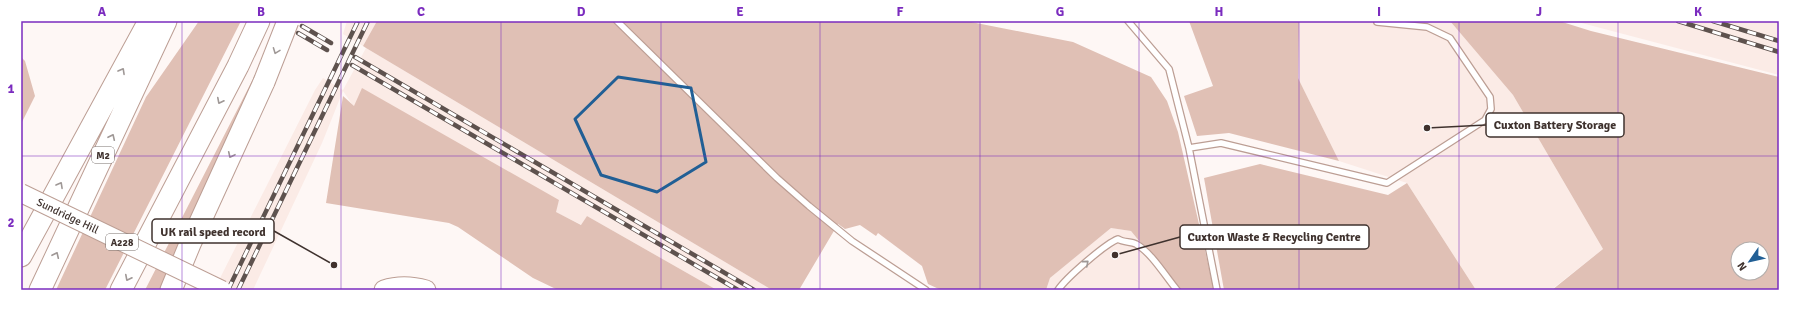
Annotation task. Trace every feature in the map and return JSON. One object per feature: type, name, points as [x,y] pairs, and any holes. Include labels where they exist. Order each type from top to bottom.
[{"type":"highway","name":"M2","points":[[21,256],[148,21]]},
{"type":"highway","name":"M2","points":[[40,290],[166,21]]},
{"type":"highway","points":[[121,290],[238,66],[259,21]]},
{"type":"highway","points":[[171,290],[190,244],[264,82],[288,21]]},
{"type":"highway","points":[[384,290],[394,286],[413,286],[426,290]]},
{"type":"main road","name":"Sundridge Hill","points":[[21,194],[222,290]]},
{"type":"lane","points":[[618,21],[672,76],[804,202],[852,241],[926,290]]},
{"type":"lane","points":[[1128,21],[1169,69],[1190,148],[1217,290]]},
{"type":"lane","points":[[1190,148],[1221,143],[1387,183],[1485,120],[1491,109],[1490,97],[1450,38],[1427,27],[1378,22]]},
{"type":"lane","points":[[1058,290],[1091,259],[1110,243],[1118,239],[1136,244],[1148,255],[1177,290]]},
{"type":"highlighted area","points":[[618,77],[691,88],[706,162],[657,192],[601,175],[575,119]]},
{"type":"shaded area","points":[[199,21],[241,21],[105,290],[56,290],[146,97]]},
{"type":"shaded area","points":[[347,21],[377,21],[363,46],[343,34]]},
{"type":"shaded area","points":[[377,21],[966,21],[1073,42],[1151,77],[1167,101],[1178,132],[1214,290],[1179,290],[1131,231],[1111,228],[1050,278],[1046,290],[941,290],[928,284],[922,266],[878,233],[876,236],[860,225],[845,229],[838,224],[799,290],[772,290],[363,46]]},
{"type":"shaded area","points":[[1189,21],[1299,21],[1298,78],[1339,161],[1229,133],[1197,136],[1184,96],[1213,86]]},
{"type":"shaded area","points":[[1299,21],[1450,21],[1513,95],[1603,249],[1551,290],[1476,290],[1407,183],[1339,161],[1298,78]]},
{"type":"shaded area","points":[[1450,21],[1559,21],[1591,31],[1779,77],[1779,290],[1552,290],[1603,249],[1513,95]]},
{"type":"shaded area","points":[[1574,21],[1779,21],[1779,75]]},
{"type":"shaded area","points":[[366,48],[772,290],[717,290],[587,216],[582,225],[555,212],[559,200],[354,107],[343,91],[322,143],[253,290],[214,290],[315,90],[323,78],[343,90]]},
{"type":"shaded area","points":[[21,57],[25,61],[35,96],[21,124]]},
{"type":"shaded area","points":[[253,79],[257,81],[163,290],[145,290]]},
{"type":"shaded area","points":[[362,88],[559,200],[556,212],[581,225],[587,216],[717,290],[558,290],[533,278],[458,227],[449,223],[326,203],[343,96],[354,106]]},
{"type":"shaded area","points":[[1260,164],[1388,195],[1407,183],[1476,290],[1224,290],[1204,178]]},
{"type":"shaded area","points":[[1111,228],[1131,231],[1179,290],[1046,290],[1050,278]]},
{"type":"railway","points":[[228,290],[358,21]]},
{"type":"railway","points":[[238,290],[368,21]]},
{"type":"railway","points":[[1678,21],[1779,52]]},
{"type":"railway","points":[[1713,21],[1779,41]]},
{"type":"railway","points":[[302,26],[331,43]]},
{"type":"railway","points":[[298,33],[327,50]]},
{"type":"railway","points":[[355,57],[754,290]]},
{"type":"railway","points":[[352,65],[738,290]]},
{"type":"place","name":"Cuxton Battery Storage","points":[[1427,128]]},
{"type":"place","name":"Cuxton Waste & Recycling Centre","points":[[1115,255]]},
{"type":"place","name":"UK rail speed record","points":[[334,265]]}]
